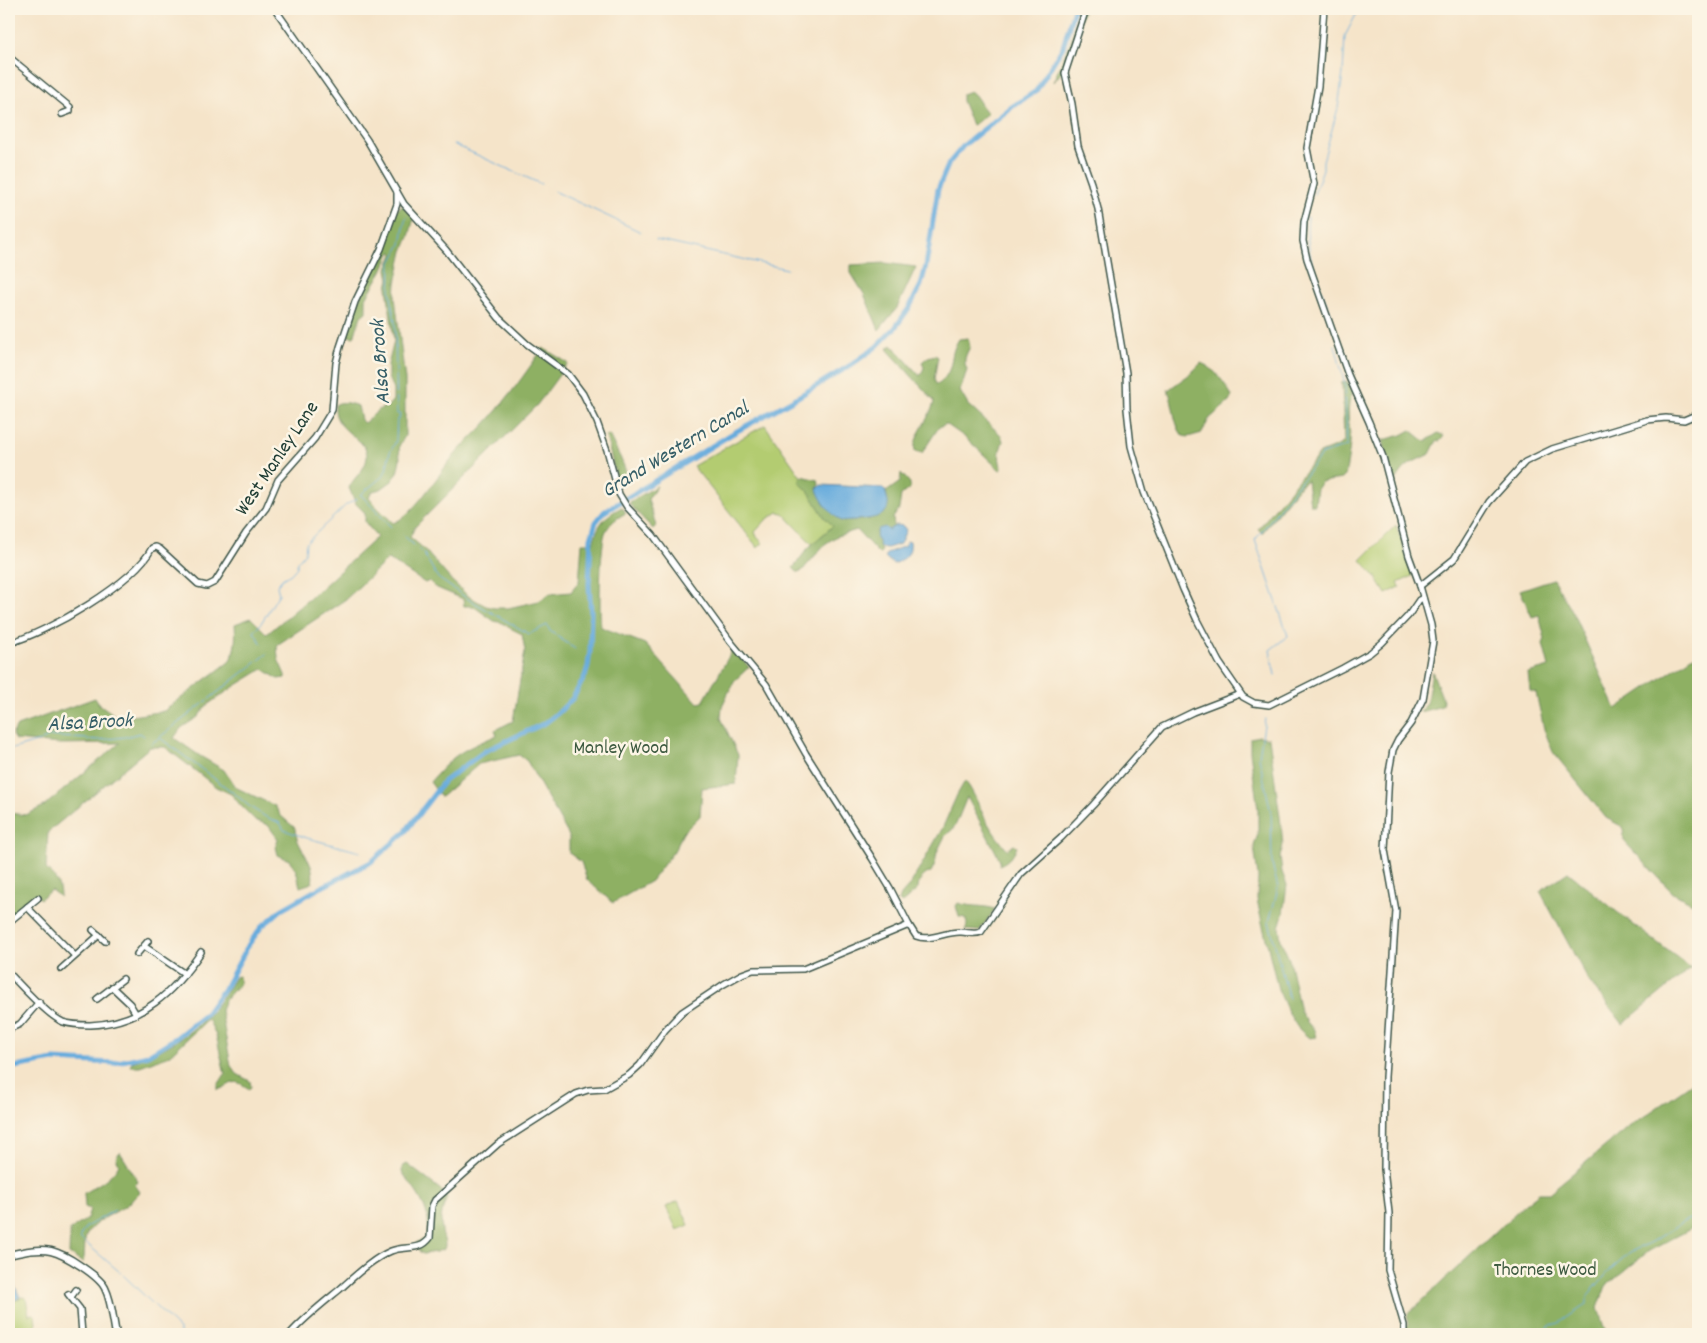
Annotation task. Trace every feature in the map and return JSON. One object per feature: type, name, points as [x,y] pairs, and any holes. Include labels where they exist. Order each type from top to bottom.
[{"type":"street","points":[[275,9],[367,140],[404,204],[446,250],[499,318],[511,330],[568,374],[583,394],[597,422],[619,494],[627,507],[653,535],[731,642],[766,684],[806,754],[890,888],[916,936],[921,938],[952,932],[977,934],[981,932],[1021,874],[1061,838],[1093,805],[1162,727],[1193,712],[1240,694]]},
{"type":"street","points":[[1086,9],[1066,74],[1078,146],[1098,209],[1126,373],[1131,446],[1144,492],[1182,589],[1208,642],[1240,694],[1254,703],[1269,705],[1370,653],[1400,625],[1419,600],[1423,598]]},
{"type":"street","points":[[1324,9],[1318,86],[1307,148],[1314,184],[1304,222],[1303,241],[1307,259],[1348,375],[1383,457],[1404,538],[1420,586],[1433,641],[1423,699],[1411,723],[1393,750],[1389,772],[1385,850],[1396,911],[1385,1078],[1384,1169],[1389,1213],[1388,1270],[1404,1325],[1404,1334]]},
{"type":"street","points":[[9,57],[70,107],[70,111],[62,114]]},
{"type":"street","name":"West Manley Lane","points":[[9,643],[47,629],[96,599],[131,574],[146,558],[152,548],[160,548],[198,584],[207,586],[215,582],[246,533],[266,508],[278,480],[310,444],[332,410],[336,363],[340,347],[355,302],[381,249],[397,204],[397,191]]},
{"type":"street","points":[[397,204],[404,204]]},
{"type":"street","points":[[1420,586],[1454,559],[1488,502],[1525,462],[1552,448],[1647,420],[1666,418],[1684,420],[1698,414]]},
{"type":"street","points":[[9,922],[38,898]]},
{"type":"street","points":[[27,907],[75,956]]},
{"type":"street","points":[[290,1334],[322,1304],[381,1256],[393,1250],[418,1247],[427,1242],[430,1238],[432,1226],[434,1200],[498,1144],[576,1094],[584,1091],[604,1089],[629,1075],[640,1065],[672,1022],[682,1012],[742,974],[753,970],[796,970],[809,968],[840,953],[909,926]]},
{"type":"street","points":[[93,930],[105,941]]},
{"type":"street","points":[[61,969],[100,936]]},
{"type":"street","points":[[136,954],[146,943],[185,974]]},
{"type":"street","points":[[9,973],[60,1021],[72,1024],[106,1023],[136,1014],[164,996],[185,974],[201,952]]},
{"type":"street","points":[[97,999],[123,978]]},
{"type":"street","points":[[112,987],[130,1004],[136,1014]]},
{"type":"street","points":[[9,1029],[20,1024],[39,1002]]},
{"type":"street","points":[[9,1255],[35,1251],[53,1251],[92,1273],[102,1283],[108,1295],[116,1334]]},
{"type":"street","points":[[76,1290],[69,1296],[80,1309],[82,1334]]},
{"type":"green space","points":[[1080,9],[1084,9],[1064,70],[1053,82],[1070,44]]},
{"type":"green space","points":[[970,91],[988,113],[972,125],[962,101],[962,94]]},
{"type":"green space","name":"Manley Wood","points":[[403,206],[414,217],[403,251],[395,297],[405,380],[405,436],[399,446],[400,459],[397,474],[392,481],[381,489],[373,491],[369,497],[393,523],[400,519],[416,504],[452,458],[500,406],[543,348],[568,363],[537,405],[415,527],[410,537],[424,549],[468,596],[486,606],[508,608],[539,601],[549,594],[571,592],[579,582],[582,543],[593,543],[603,521],[622,507],[626,513],[617,518],[606,531],[602,549],[600,578],[601,627],[645,644],[698,703],[703,702],[733,649],[749,667],[734,681],[722,706],[721,718],[738,755],[736,784],[702,788],[700,816],[683,833],[674,851],[651,881],[613,903],[587,880],[581,862],[569,853],[569,836],[527,761],[519,755],[479,764],[441,797],[430,782],[441,770],[457,755],[497,735],[495,730],[513,721],[525,651],[522,634],[503,623],[494,621],[473,606],[464,606],[463,599],[435,587],[429,581],[425,583],[388,559],[346,599],[277,645],[278,659],[285,678],[278,679],[263,669],[207,705],[198,717],[181,728],[174,738],[224,770],[235,787],[275,806],[281,816],[295,828],[296,836],[312,868],[312,883],[300,887],[296,869],[289,860],[278,855],[276,847],[278,839],[268,825],[255,820],[231,794],[216,787],[165,747],[150,747],[48,832],[46,869],[57,882],[60,897],[51,890],[40,899],[36,894],[9,917],[9,813],[26,815],[44,806],[120,743],[60,744],[15,740],[12,735],[17,726],[95,698],[99,704],[119,718],[164,711],[229,662],[235,643],[235,624],[251,618],[267,634],[377,537],[365,522],[365,513],[356,504],[349,488],[365,466],[367,454],[359,441],[340,423],[336,415],[335,405],[349,403],[358,406],[361,420],[364,423],[380,409],[388,406],[393,400],[393,390],[388,377],[388,365],[394,341],[387,287],[389,279],[387,269],[393,254],[392,252],[366,298],[366,312],[361,316],[354,337],[347,336],[346,333],[364,287],[386,242],[395,214]]},
{"type":"green space","points":[[885,263],[916,267],[897,308],[879,330],[864,294],[851,273],[851,265]]},
{"type":"green space","points":[[968,338],[970,347],[965,361],[967,370],[960,391],[968,405],[1001,435],[1003,441],[1000,455],[1002,469],[1000,470],[966,438],[946,424],[939,427],[922,453],[915,451],[916,439],[930,413],[934,401],[887,349],[892,345],[920,376],[924,368],[922,362],[928,357],[935,355],[938,357],[934,379],[936,384],[939,384],[948,372],[955,345],[959,339]]},
{"type":"green space","points":[[1201,363],[1215,372],[1232,396],[1229,402],[1209,419],[1202,433],[1188,437],[1183,436],[1175,420],[1168,390],[1190,374]]},
{"type":"green space","points":[[1347,381],[1353,393],[1349,405],[1350,444],[1345,476],[1342,479],[1321,482],[1317,488],[1315,505],[1310,505],[1307,480],[1301,484],[1262,533],[1258,529],[1320,453],[1344,442],[1342,382]]},
{"type":"green space","points":[[765,425],[801,477],[825,518],[833,526],[812,544],[783,513],[778,512],[766,520],[755,532],[763,543],[758,548],[693,466]]},
{"type":"green space","points":[[1411,430],[1426,441],[1438,433],[1444,436],[1440,441],[1436,442],[1430,454],[1413,462],[1404,469],[1394,485],[1383,440],[1402,435]]},
{"type":"green space","points":[[609,435],[629,479],[616,477],[606,436]]},
{"type":"green space","points":[[901,473],[910,483],[910,488],[901,495],[899,509],[893,518],[894,526],[888,530],[876,532],[881,551],[880,554],[857,530],[837,536],[825,544],[801,572],[797,572],[793,568],[808,548],[833,526],[825,518],[809,492],[800,483],[802,476],[818,480],[818,492],[841,521],[870,519],[888,502],[886,492],[900,482]]},
{"type":"green space","points":[[657,486],[648,499],[656,526],[653,529],[630,505],[630,502]]},
{"type":"green space","points":[[1396,525],[1413,576],[1398,583],[1400,587],[1386,594],[1375,576],[1361,560]]},
{"type":"green space","points":[[1553,579],[1572,611],[1616,709],[1698,653],[1698,906],[1673,893],[1624,841],[1623,827],[1606,818],[1553,752],[1544,729],[1536,693],[1530,691],[1528,673],[1549,667],[1543,644],[1545,639],[1539,615],[1532,617],[1520,590]]},
{"type":"green space","points":[[1432,671],[1443,700],[1442,706],[1420,712],[1427,701]]},
{"type":"green space","points":[[1259,736],[1269,738],[1281,824],[1283,845],[1280,857],[1282,872],[1287,885],[1279,927],[1281,941],[1289,959],[1300,1011],[1314,1030],[1316,1037],[1309,1038],[1298,1028],[1289,1014],[1278,989],[1257,899],[1258,877],[1254,846],[1258,834],[1258,809],[1250,752],[1250,738]]},
{"type":"green space","points":[[965,781],[972,790],[988,824],[1007,850],[1014,845],[1017,847],[1014,853],[999,865],[1000,860],[967,797],[956,824],[945,836],[937,852],[935,864],[931,872],[924,876],[919,883],[918,889],[902,903],[899,901],[901,895],[910,885],[942,829]]},
{"type":"green space","points":[[1568,872],[1691,968],[1623,1024],[1588,980],[1540,891]]},
{"type":"green space","points":[[958,903],[995,909],[979,931],[965,930],[967,921],[965,918],[959,917],[956,906]]},
{"type":"green space","points":[[239,976],[240,983],[224,1001],[221,1011],[231,1066],[237,1074],[250,1081],[251,1087],[249,1089],[236,1082],[218,1090],[218,1085],[225,1074],[216,1035],[208,1019],[170,1055],[140,1066],[130,1066],[132,1062],[165,1048],[196,1027],[213,1010],[235,977]]},
{"type":"green space","name":"Thornes Wood","points":[[1698,1079],[1698,1225],[1649,1251],[1606,1286],[1598,1308],[1606,1334],[1402,1334],[1409,1324],[1407,1315],[1525,1204],[1539,1193],[1549,1193],[1626,1129]]},
{"type":"green space","points":[[120,1152],[138,1181],[135,1185],[140,1192],[127,1205],[93,1226],[85,1240],[83,1262],[80,1261],[69,1254],[70,1230],[87,1219],[90,1209],[85,1207],[84,1193],[104,1181],[116,1169],[119,1164],[116,1157]]},
{"type":"green space","points":[[407,1164],[441,1190],[447,1198],[441,1218],[444,1249],[423,1254],[419,1251],[417,1242],[425,1239],[428,1221],[423,1204],[402,1172],[402,1167]]},
{"type":"green space","points":[[678,1201],[689,1225],[677,1230],[666,1207]]},
{"type":"green space","points":[[22,1297],[26,1298],[29,1315],[35,1315],[37,1334],[11,1334],[9,1328],[9,1304]]},
{"type":"water","points":[[821,485],[883,488],[888,506],[886,511],[875,517],[841,521],[823,502],[817,489]]},
{"type":"water","points":[[897,525],[903,526],[906,530],[900,544],[887,548],[880,547],[876,536],[878,529],[885,527],[888,530]]},
{"type":"water","points":[[907,541],[910,542],[910,550],[904,559],[893,564],[885,557],[887,553],[905,546]]},
{"type":"water","points":[[9,1273],[20,1297],[9,1304]]},
{"type":"waterway","name":"Grand Western Canal","points":[[9,1068],[54,1060],[114,1063],[148,1055],[177,1037],[205,1015],[226,986],[249,944],[262,926],[281,910],[371,862],[405,832],[444,781],[485,751],[545,723],[558,713],[573,698],[585,676],[588,666],[591,613],[589,585],[591,538],[596,522],[604,512],[730,435],[851,365],[876,347],[895,328],[909,308],[921,285],[926,266],[938,189],[949,163],[964,145],[1013,106],[1036,91],[1063,47],[1074,9]]},
{"type":"waterway","points":[[1314,194],[1323,169],[1323,161],[1338,108],[1343,73],[1345,36],[1359,9]]},
{"type":"waterway","points":[[453,144],[541,184]]},
{"type":"waterway","points":[[554,191],[641,232]]},
{"type":"waterway","name":"Alsa Brook","points":[[360,495],[383,476],[390,452],[396,441],[397,419],[399,419],[400,414],[397,414],[395,323],[390,290],[391,262],[401,244],[407,217]]},
{"type":"waterway","points":[[1308,217],[1307,230],[1310,254],[1330,313]]},
{"type":"waterway","points":[[656,240],[787,269]]},
{"type":"waterway","points":[[1275,675],[1270,650],[1288,636],[1255,540],[1322,454],[1347,446],[1345,385],[1335,345]]},
{"type":"waterway","points":[[361,495],[393,529]]},
{"type":"waterway","name":"Alsa Brook","points":[[262,644],[254,632],[279,594],[277,586],[282,579],[291,574],[297,567],[297,562],[305,553],[306,543],[346,505],[356,499]]},
{"type":"waterway","points":[[403,535],[424,554],[438,578],[468,599],[529,634],[547,625],[550,631],[575,649]]},
{"type":"waterway","name":"Alsa Brook","points":[[151,744],[267,654]]},
{"type":"waterway","points":[[1265,719],[1259,757],[1271,813],[1272,863],[1278,888],[1269,922],[1289,999]]},
{"type":"waterway","name":"Alsa Brook","points":[[9,750],[40,741],[50,736],[99,740],[140,733],[144,736]]},
{"type":"waterway","points":[[160,738],[250,807],[280,823],[284,830],[360,852]]},
{"type":"waterway","points":[[9,847],[13,844]]},
{"type":"waterway","points":[[115,1210],[86,1227],[80,1238],[121,1273],[178,1328],[181,1334]]},
{"type":"waterway","points":[[1540,1334],[1551,1325],[1559,1323],[1587,1304],[1587,1296],[1613,1267],[1630,1252],[1652,1242],[1683,1222],[1698,1215]]}]
